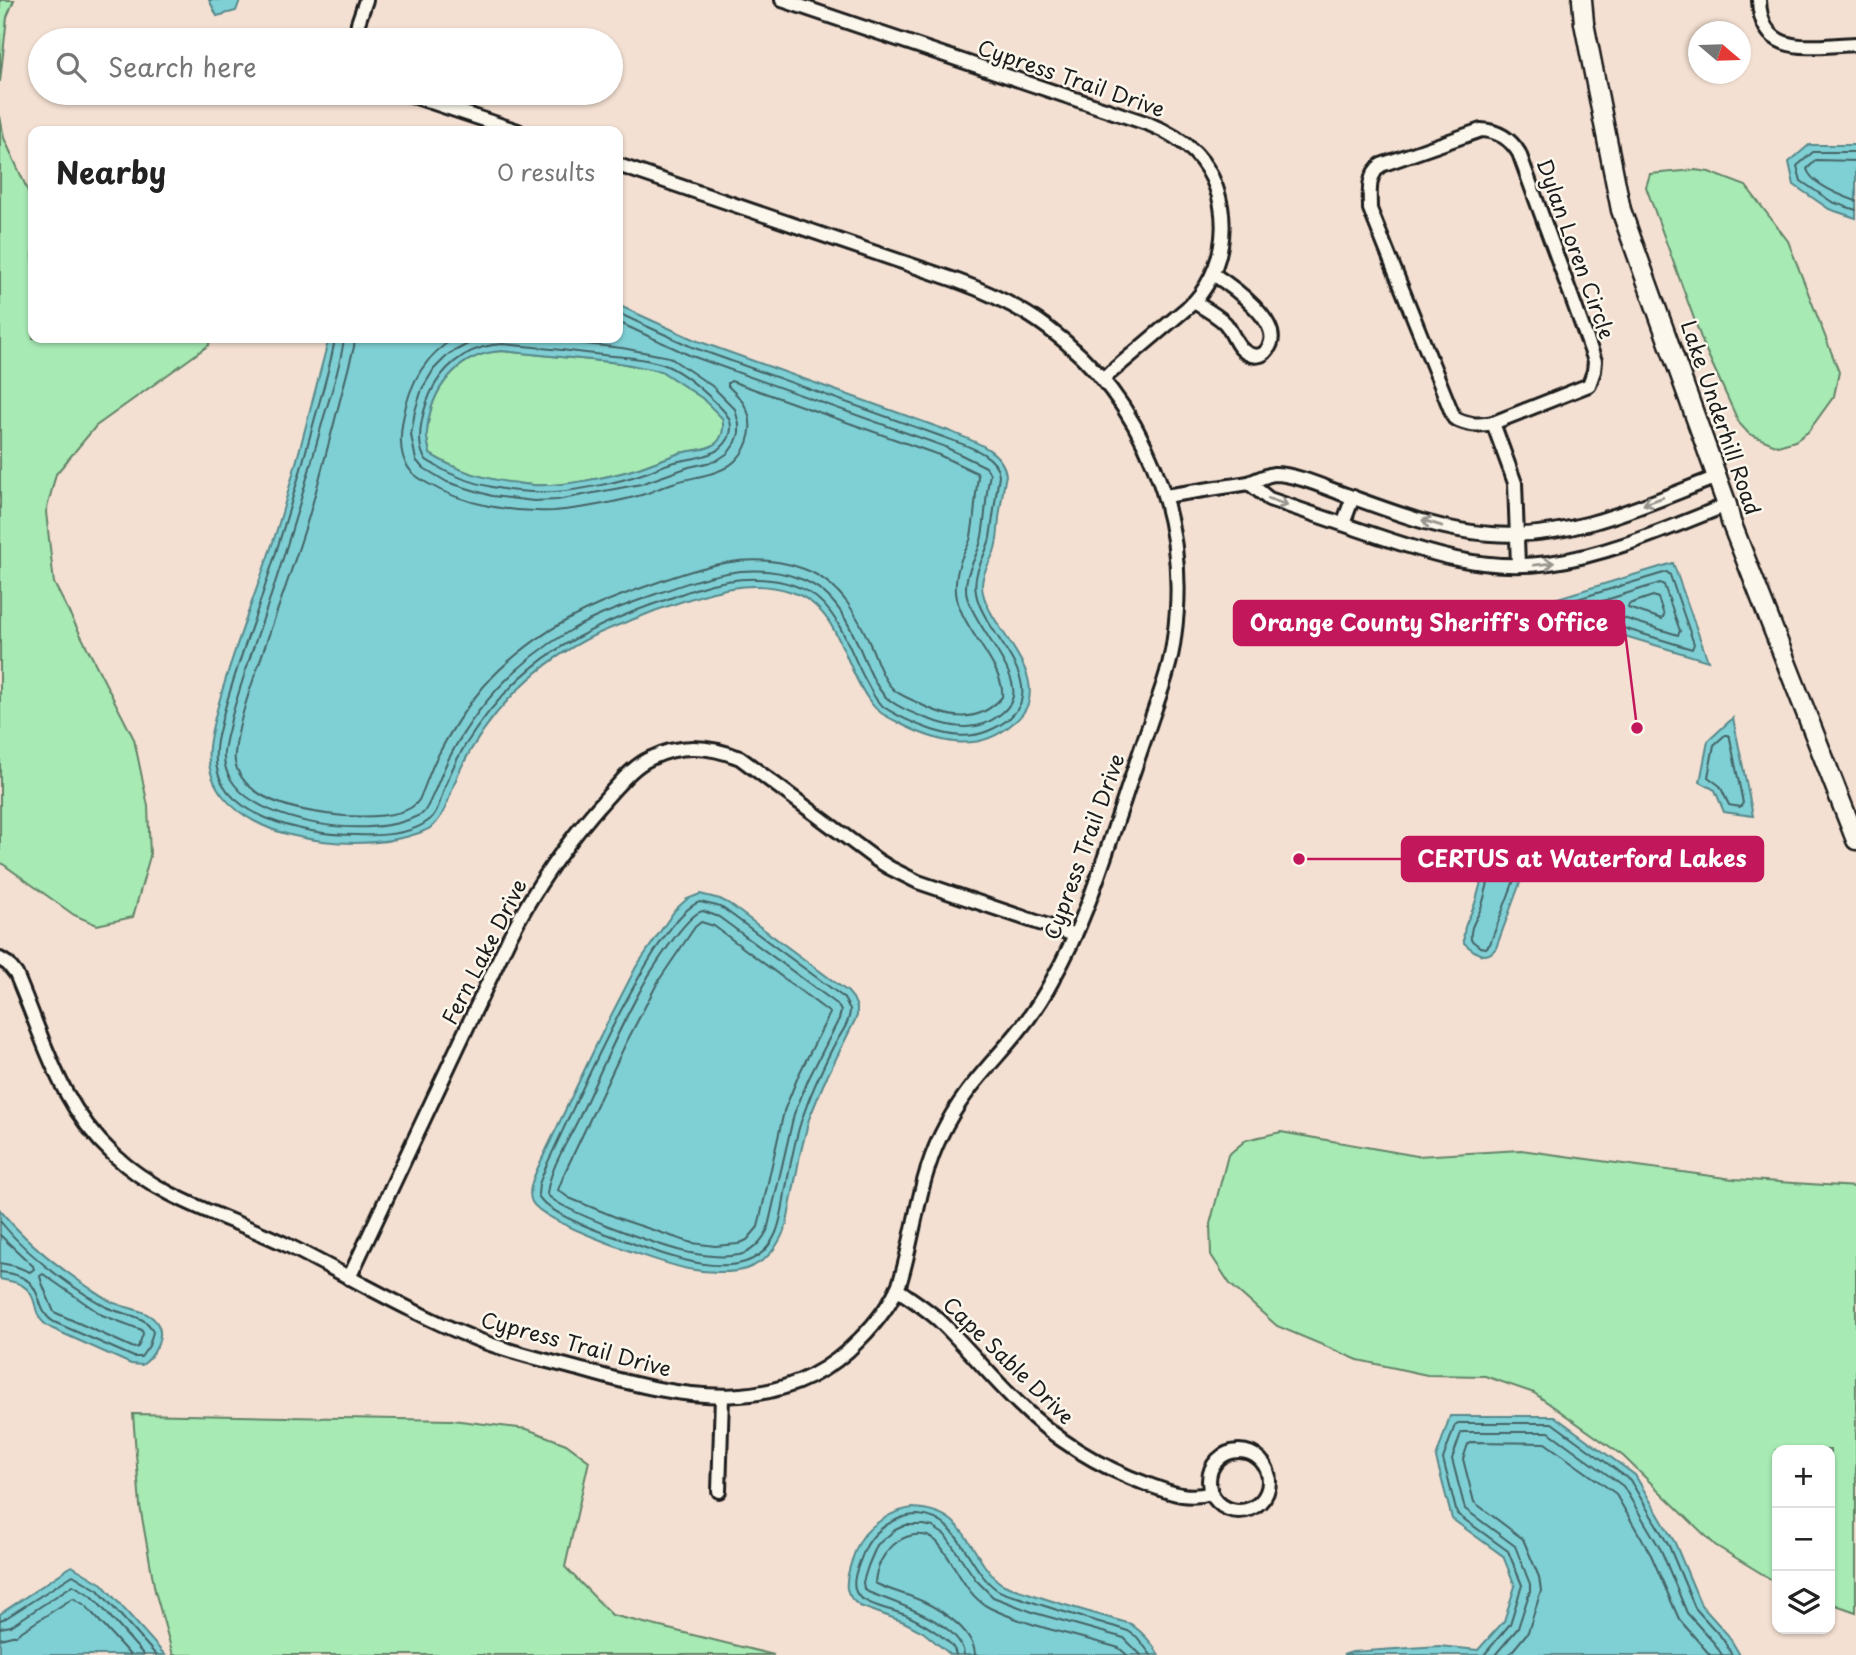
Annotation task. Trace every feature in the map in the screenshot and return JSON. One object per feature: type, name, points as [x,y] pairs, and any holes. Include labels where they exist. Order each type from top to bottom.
[{"type":"street","points":[[357,28],[366,0]]},
{"type":"street","name":"Cypress Trail Drive","points":[[782,0],[1149,124],[1180,140],[1201,160],[1211,175],[1223,215],[1220,250],[1213,274],[1194,302],[1103,379]]},
{"type":"street","name":"Lake Underhill Road","points":[[1582,0],[1584,23],[1621,211],[1731,522],[1856,840]]},
{"type":"street","points":[[1759,0],[1763,26],[1781,42],[1797,46],[1856,44]]},
{"type":"street","points":[[440,105],[503,126]]},
{"type":"street","name":"Dylan Loren Circle","points":[[1481,130],[1495,132],[1506,138],[1519,153],[1595,361],[1589,384],[1493,422],[1479,426],[1454,418],[1370,209],[1370,181],[1374,171],[1381,165],[1481,130]]},
{"type":"street","name":"Cypress Trail Drive","points":[[0,959],[16,974],[52,1066],[67,1096],[94,1136],[116,1157],[143,1178],[175,1196],[284,1244],[465,1334],[504,1348],[638,1385],[722,1396],[756,1394],[804,1379],[831,1364],[862,1337],[883,1312],[897,1289],[926,1171],[943,1131],[968,1089],[1032,1013],[1053,980],[1088,906],[1160,694],[1172,650],[1178,606],[1178,564],[1173,528],[1160,480],[1123,406],[1103,379],[1079,355],[1047,327],[1017,307],[982,290],[623,167]]},
{"type":"street","points":[[1194,302],[1226,324],[1243,351],[1250,355],[1259,355],[1268,349],[1271,342],[1270,331],[1257,309],[1213,274]]},
{"type":"street","points":[[1493,422],[1516,483],[1518,565]]},
{"type":"street","points":[[1165,496],[1249,483],[1276,474],[1300,479],[1445,527],[1480,533],[1518,535],[1551,533],[1587,525],[1717,477]]},
{"type":"street","points":[[1249,483],[1266,498],[1439,556],[1480,564],[1560,562],[1599,553],[1727,505]]},
{"type":"street","points":[[1343,524],[1353,497]]},
{"type":"street","name":"Fern Lake Drive","points":[[349,1278],[509,938],[529,902],[583,824],[626,776],[650,758],[673,750],[699,748],[733,755],[747,762],[896,872],[918,882],[1075,935]]},
{"type":"street","name":"Cape Sable Drive","points":[[897,1289],[937,1318],[1018,1404],[1070,1446],[1123,1475],[1174,1494],[1197,1496],[1211,1493]]},
{"type":"street","points":[[719,1490],[722,1396]]},
{"type":"street","points":[[1245,1452],[1265,1466],[1268,1474],[1267,1491],[1263,1499],[1249,1509],[1241,1511],[1224,1508],[1211,1493],[1210,1471],[1214,1464],[1228,1453],[1245,1452]]},
{"type":"green space","points":[[0,0],[14,0],[7,17],[0,82]]},
{"type":"green space","points":[[0,116],[4,138],[28,191],[28,343],[209,343],[96,426],[56,474],[46,512],[54,583],[134,739],[148,806],[150,856],[133,917],[97,925],[74,915],[0,862]]},
{"type":"green space","points":[[1695,170],[1709,172],[1746,186],[1788,241],[1839,372],[1834,396],[1808,432],[1795,441],[1778,446],[1749,434],[1739,423],[1704,346],[1646,187],[1650,174]]},
{"type":"green space","points":[[502,351],[620,363],[662,371],[702,398],[723,418],[722,434],[715,444],[708,448],[680,453],[615,475],[558,484],[533,485],[492,479],[467,472],[430,454],[427,435],[429,416],[440,388],[449,376],[472,358]]},
{"type":"green space","points":[[1281,1132],[1417,1156],[1521,1150],[1733,1179],[1856,1187],[1856,1612],[1835,1605],[1835,1445],[1772,1445],[1772,1580],[1715,1545],[1623,1456],[1534,1393],[1485,1376],[1427,1375],[1358,1360],[1277,1326],[1230,1284],[1211,1255],[1210,1224],[1228,1155],[1246,1140]]},
{"type":"green space","points":[[133,1414],[452,1420],[527,1429],[566,1444],[589,1461],[565,1567],[612,1615],[774,1655],[173,1655],[155,1591],[140,1506]]},
{"type":"water","points":[[209,0],[240,0],[236,11],[217,16]]},
{"type":"water","points":[[1809,145],[1856,145],[1856,218],[1829,209],[1794,185],[1789,162]]},
{"type":"water","points":[[623,307],[695,340],[949,431],[975,442],[999,458],[1006,475],[996,544],[982,588],[995,620],[1027,675],[1030,689],[1028,704],[1015,722],[985,740],[956,742],[927,736],[887,717],[874,706],[862,689],[831,625],[821,611],[808,600],[775,588],[758,586],[724,589],[657,610],[612,628],[585,640],[546,665],[512,695],[483,731],[460,770],[439,820],[425,831],[388,841],[355,843],[290,835],[254,821],[229,803],[213,779],[209,754],[211,732],[229,669],[274,539],[328,343],[623,343]],"holes":[[[502,351],[620,363],[661,371],[702,398],[722,418],[723,430],[715,444],[614,475],[544,485],[519,484],[479,476],[430,454],[427,435],[434,401],[449,376],[472,358]]]},
{"type":"water","points":[[1673,563],[1708,661],[1528,607]]},
{"type":"water","points":[[1733,718],[1753,816],[1724,812],[1715,790],[1700,782],[1708,741]]},
{"type":"water","points":[[1503,840],[1518,841],[1530,850],[1496,948],[1484,955],[1464,943],[1464,932],[1488,861]]},
{"type":"water","points":[[700,894],[728,903],[848,992],[857,1007],[857,1016],[809,1119],[787,1223],[781,1238],[772,1251],[754,1266],[733,1272],[688,1269],[630,1251],[558,1221],[541,1211],[530,1197],[537,1170],[636,967],[675,910],[687,899]]},
{"type":"water","points":[[0,1210],[50,1260],[78,1281],[108,1300],[153,1318],[160,1334],[154,1352],[146,1362],[142,1365],[131,1364],[51,1328],[40,1319],[27,1289],[18,1283],[0,1279]]},
{"type":"water","points":[[1450,1416],[1554,1416],[1635,1475],[1675,1543],[1701,1605],[1728,1635],[1740,1655],[1343,1655],[1352,1652],[1439,1646],[1478,1650],[1504,1621],[1515,1586],[1503,1556],[1452,1519],[1436,1458]]},
{"type":"water","points":[[913,1508],[939,1513],[949,1518],[964,1533],[990,1573],[1002,1584],[1131,1624],[1147,1638],[1159,1655],[951,1655],[923,1632],[860,1606],[850,1597],[847,1583],[861,1540],[886,1517]]},
{"type":"water","points":[[72,1566],[102,1584],[165,1655],[0,1655],[0,1614]]},
{"type":"place","name":"Orange County Sheriff's Office","points":[[1637,728]]},
{"type":"place","name":"CERTUS at Waterford Lakes","points":[[1299,859]]}]
